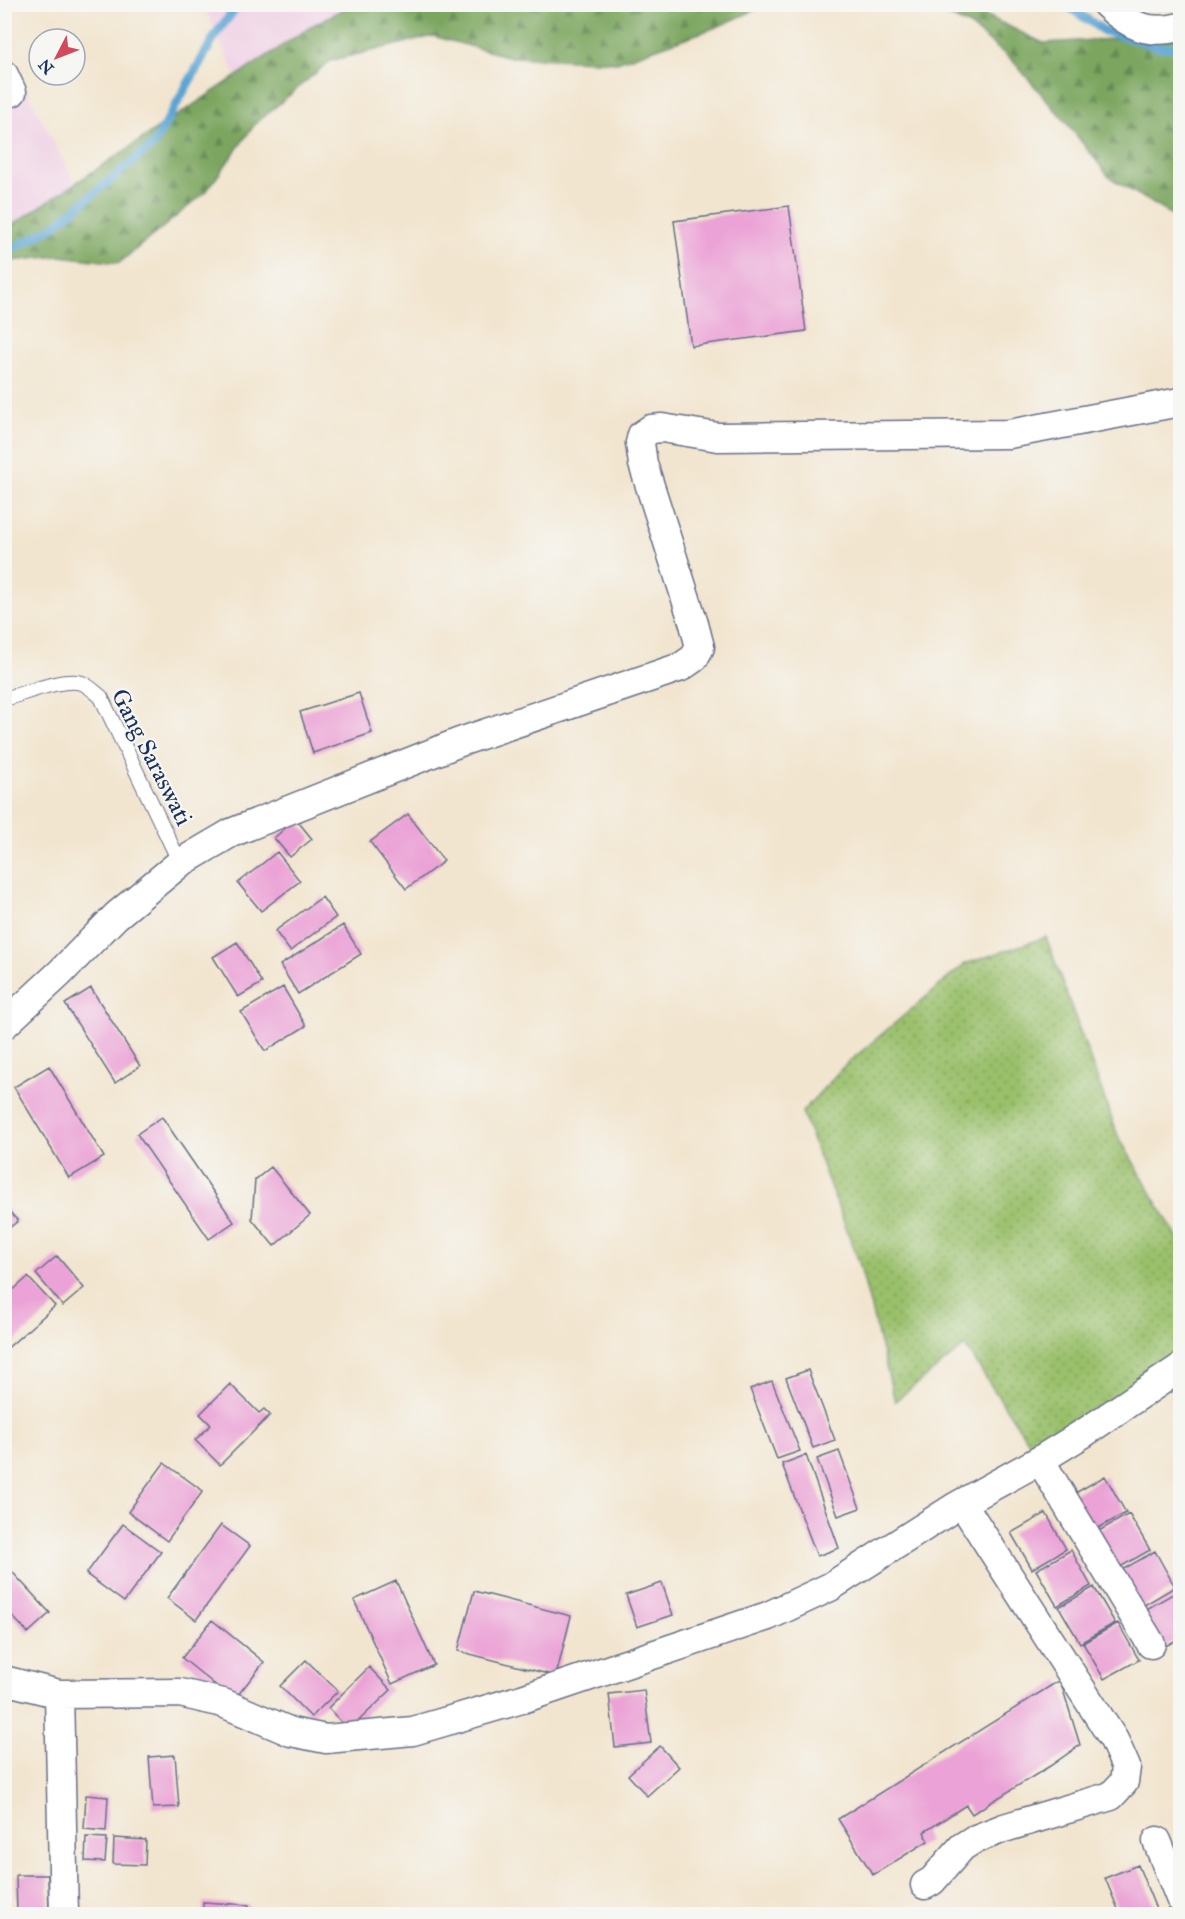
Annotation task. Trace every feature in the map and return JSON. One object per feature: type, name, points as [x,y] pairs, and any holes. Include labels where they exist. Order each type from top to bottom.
[{"type":"street","points":[[1106,4],[1124,20],[1143,29],[1165,31],[1180,27]]},
{"type":"street","points":[[8,1009],[60,973],[116,916],[180,863],[231,833],[460,742],[681,667],[694,658],[700,648],[694,624],[643,464],[640,443],[642,435],[651,429],[662,428],[718,437],[1009,434],[1180,402]]},
{"type":"street","points":[[4,1680],[59,1694],[180,1693],[223,1703],[291,1732],[326,1739],[413,1731],[522,1699],[768,1616],[830,1587],[963,1503],[1040,1460],[1180,1368]]},
{"type":"street","points":[[1040,1460],[1151,1644]]},
{"type":"street","points":[[925,1885],[932,1881],[962,1846],[973,1840],[1004,1828],[1111,1796],[1124,1782],[1126,1767],[1114,1740],[963,1503]]},
{"type":"street","points":[[59,1694],[64,1914]]},
{"type":"street","points":[[1157,1841],[1180,1898]]},
{"type":"lane","name":"Gang Saraswati","points":[[4,699],[68,681],[82,684],[101,697],[180,863]]},
{"type":"shaded area","points":[[203,5],[351,5],[314,24],[236,76]]},
{"type":"shaded area","points":[[4,46],[75,184],[5,230],[4,230]]},
{"type":"green space","points":[[351,5],[766,5],[717,27],[617,62],[510,57],[433,36],[330,61],[255,124],[206,192],[119,263],[59,256],[11,261],[5,267],[5,230],[315,24]]},
{"type":"green space","points":[[924,5],[965,5],[1043,43],[1180,35],[1180,217],[1175,217],[1109,177],[1012,60],[970,26]]},
{"type":"green space","points":[[1046,937],[1118,1136],[1180,1242],[1180,1361],[1043,1464],[965,1346],[895,1401],[859,1262],[802,1112],[843,1067],[965,964]]},
{"type":"building","points":[[789,206],[806,331],[691,346],[674,221]]},
{"type":"building","points":[[359,693],[372,733],[313,753],[300,712]]},
{"type":"building","points":[[408,814],[444,861],[406,889],[370,842]]},
{"type":"building","points":[[296,819],[312,839],[290,857],[274,838]]},
{"type":"building","points":[[277,852],[300,881],[261,911],[238,883]]},
{"type":"building","points":[[322,897],[336,917],[290,951],[275,931]]},
{"type":"building","points":[[343,925],[361,954],[298,994],[280,965]]},
{"type":"building","points":[[237,942],[262,983],[238,997],[213,957]]},
{"type":"building","points":[[283,987],[306,1026],[265,1051],[241,1012]]},
{"type":"building","points":[[91,988],[140,1066],[115,1083],[65,1004]]},
{"type":"building","points":[[49,1066],[104,1157],[69,1178],[14,1087]]},
{"type":"building","points":[[162,1117],[234,1222],[209,1239],[137,1134]]},
{"type":"building","points":[[271,1167],[310,1215],[274,1246],[252,1219],[255,1180]]},
{"type":"building","points":[[4,1206],[18,1221],[4,1232]]},
{"type":"building","points":[[57,1256],[84,1288],[63,1306],[36,1274]]},
{"type":"building","points":[[28,1277],[55,1306],[4,1351],[4,1298]]},
{"type":"building","points":[[808,1370],[835,1440],[813,1448],[786,1378]]},
{"type":"building","points":[[772,1381],[800,1451],[777,1459],[750,1389]]},
{"type":"building","points":[[230,1384],[259,1413],[264,1409],[270,1415],[220,1465],[195,1440],[211,1425],[200,1414]]},
{"type":"building","points":[[839,1451],[860,1508],[838,1516],[817,1459]]},
{"type":"building","points":[[806,1455],[839,1548],[817,1556],[782,1464]]},
{"type":"building","points":[[164,1463],[203,1491],[167,1541],[128,1512]]},
{"type":"building","points":[[1105,1476],[1126,1513],[1091,1532],[1070,1496]]},
{"type":"building","points":[[1046,1513],[1066,1549],[1032,1569],[1011,1533]]},
{"type":"building","points":[[1129,1514],[1150,1550],[1115,1570],[1095,1533]]},
{"type":"building","points":[[123,1524],[161,1552],[124,1602],[86,1574]]},
{"type":"building","points":[[221,1525],[250,1546],[196,1620],[167,1598]]},
{"type":"building","points":[[1071,1550],[1091,1586],[1057,1606],[1036,1570]]},
{"type":"building","points":[[1155,1551],[1175,1587],[1141,1607],[1120,1571]]},
{"type":"building","points":[[4,1563],[50,1613],[28,1633],[4,1607]]},
{"type":"building","points":[[396,1581],[434,1665],[392,1684],[354,1600]]},
{"type":"building","points":[[662,1583],[673,1615],[637,1627],[626,1595]]},
{"type":"building","points":[[1094,1587],[1115,1623],[1080,1643],[1059,1607]]},
{"type":"building","points":[[474,1591],[571,1616],[556,1676],[458,1651]]},
{"type":"building","points":[[1178,1591],[1180,1638],[1164,1647],[1143,1611]]},
{"type":"building","points":[[212,1620],[264,1662],[234,1700],[182,1658]]},
{"type":"building","points":[[1118,1623],[1139,1660],[1104,1679],[1083,1643]]},
{"type":"building","points":[[306,1660],[338,1691],[311,1717],[280,1686]]},
{"type":"building","points":[[369,1667],[391,1690],[349,1730],[328,1708]]},
{"type":"building","points":[[1060,1680],[1080,1745],[972,1814],[966,1805],[924,1832],[928,1841],[873,1875],[838,1819]]},
{"type":"building","points":[[644,1690],[651,1743],[615,1747],[609,1694]]},
{"type":"building","points":[[660,1746],[679,1767],[647,1796],[628,1775]]},
{"type":"building","points":[[175,1755],[179,1807],[153,1808],[149,1757]]},
{"type":"building","points":[[86,1795],[108,1797],[106,1831],[84,1829]]},
{"type":"building","points":[[86,1837],[107,1838],[105,1862],[85,1861]]},
{"type":"building","points":[[114,1838],[146,1840],[145,1865],[113,1864]]},
{"type":"building","points":[[1138,1865],[1158,1914],[1120,1914],[1105,1878]]},
{"type":"building","points":[[16,1875],[48,1875],[49,1914],[17,1914]]},
{"type":"building","points":[[203,1902],[249,1905],[248,1914],[203,1914]]},
{"type":"waterway","points":[[4,253],[52,228],[154,144],[216,34],[241,4]]},
{"type":"waterway","points":[[1065,4],[1104,31],[1160,47],[1180,47]]}]
